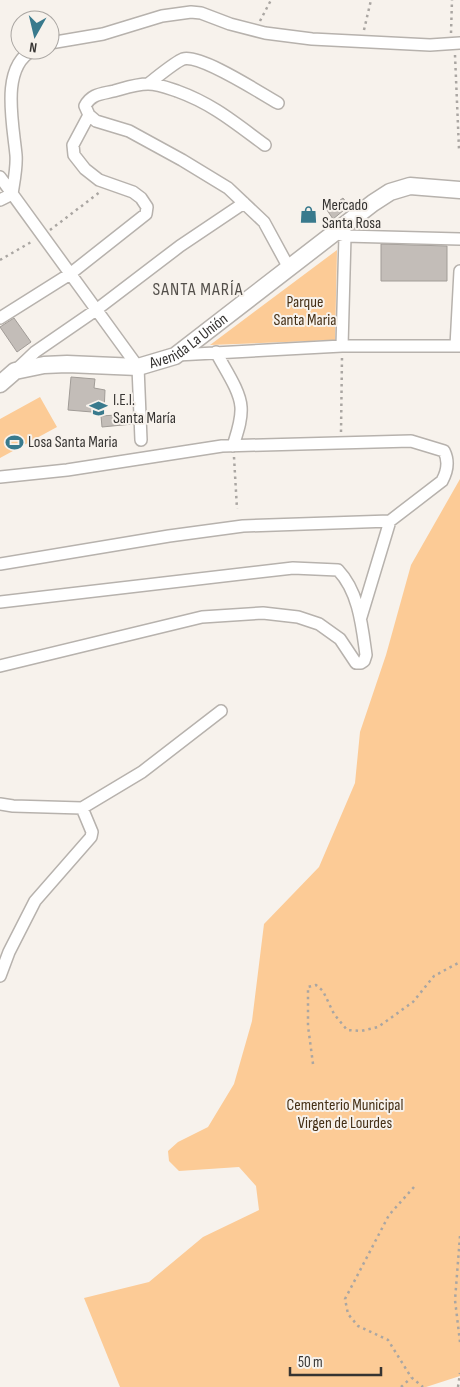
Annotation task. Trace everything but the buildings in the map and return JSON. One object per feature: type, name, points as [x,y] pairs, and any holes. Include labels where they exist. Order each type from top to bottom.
[{"type":"main road","name":"Avenida La Unión","points":[[0,384],[15,371],[44,365],[138,367],[175,356],[289,268],[340,234],[373,203],[390,192],[410,186],[460,190]]},
{"type":"street","points":[[60,41],[103,34],[162,16],[191,12],[201,13],[230,24],[255,30],[312,39],[455,46]]},
{"type":"street","points":[[278,102],[209,64],[193,59],[183,59],[148,84],[96,96],[89,99],[85,106],[89,115],[96,121],[129,131],[228,188],[264,222],[289,268]]},
{"type":"street","points":[[12,194],[16,157],[11,118],[12,74],[20,60]]},
{"type":"street","points":[[148,84],[165,87],[204,102],[264,145]]},
{"type":"street","points":[[0,318],[70,274],[146,214],[147,207],[141,198],[133,192],[99,180],[85,169],[74,155],[73,145],[89,115]]},
{"type":"street","points":[[0,177],[138,367],[140,440]]},
{"type":"street","points":[[0,200],[12,194]]},
{"type":"street","points":[[15,371],[35,352],[96,310],[180,246],[244,204]]},
{"type":"street","points":[[342,346],[340,234],[460,239]]},
{"type":"street","points":[[175,356],[216,352],[342,346],[458,346],[460,271]]},
{"type":"street","points":[[216,352],[239,394],[242,406],[240,422],[233,446]]},
{"type":"street","points":[[0,477],[67,470],[222,446],[411,441],[444,452],[446,457],[446,474],[442,481],[390,521],[360,617]]},
{"type":"street","points":[[0,564],[169,536],[243,526],[390,521]]},
{"type":"street","points":[[0,602],[294,568],[338,570],[346,578],[360,617],[366,655],[364,661],[356,663],[340,639],[319,624],[298,617],[263,613],[202,618],[0,666]]},
{"type":"street","points":[[0,804],[82,808],[142,772],[221,711]]},
{"type":"street","points":[[0,813],[13,806]]},
{"type":"street","points":[[0,976],[8,952],[35,901],[91,836],[92,832],[82,808]]},
{"type":"path","points":[[255,30],[271,0]]},
{"type":"path","points":[[361,41],[371,0]]},
{"type":"path","points":[[452,0],[459,149]]},
{"type":"path","points":[[0,260],[43,236],[111,184]]},
{"type":"path","points":[[341,443],[342,346]]},
{"type":"path","points":[[233,446],[237,509]]},
{"type":"path","points":[[313,1064],[308,1026],[308,988],[316,985],[323,991],[334,1014],[347,1030],[361,1031],[378,1026],[413,1002],[434,976],[460,962]]},
{"type":"path","points":[[414,1187],[389,1215],[345,1299],[348,1314],[358,1326],[388,1340],[411,1377],[423,1387]]},
{"type":"path","points":[[460,1236],[455,1300],[460,1342]]},
{"type":"path","points":[[457,1387],[460,1373]]},
{"type":"path","points":[[401,1387],[411,1377]]},
{"type":"green space","name":"Parque Santa Maria","points":[[337,250],[335,340],[210,345]]},
{"type":"green space","name":"Losa Santa Maria","points":[[40,397],[57,427],[0,458],[0,419]]},
{"type":"green space","name":"Cementerio Municipal Virgen de Lourdes","points":[[460,479],[460,1376],[426,1387],[120,1387],[84,1298],[149,1282],[203,1237],[259,1210],[256,1186],[239,1167],[179,1171],[169,1161],[168,1151],[178,1142],[208,1127],[234,1084],[252,1021],[264,924],[319,867],[355,783],[360,732],[386,655],[411,565]]},
{"type":"place","name":"Mercado Santa Rosa","points":[[308,214]]},
{"type":"place","name":"I.E.I. Santa María","points":[[99,409]]},
{"type":"place","name":"Losa Santa Maria","points":[[14,442]]},
{"type":"district","name":"SANTA MARÍA","points":[[198,289]]}]
